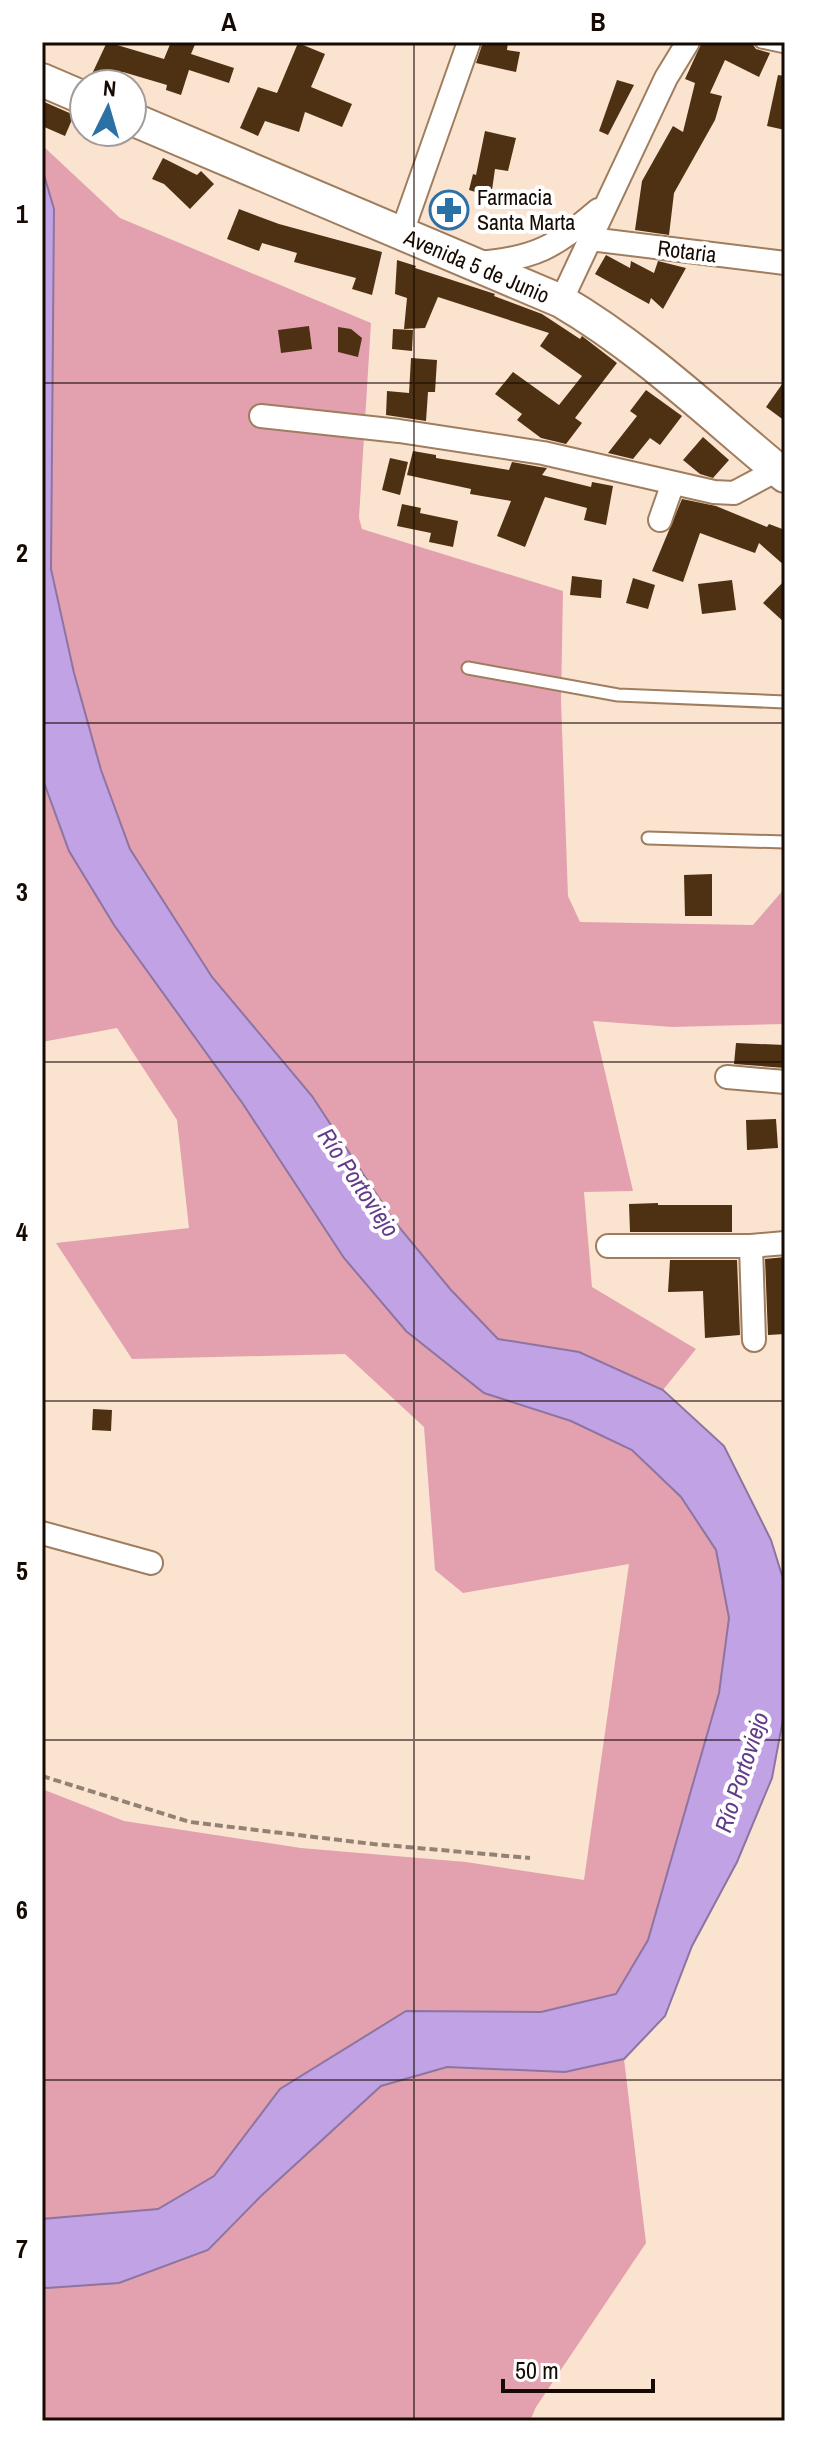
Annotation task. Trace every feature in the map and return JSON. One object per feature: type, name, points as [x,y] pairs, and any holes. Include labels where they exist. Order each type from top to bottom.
[{"type":"street","points":[[401,235],[469,42]]},
{"type":"street","points":[[561,301],[666,78],[688,42]]},
{"type":"street","points":[[42,80],[68,91]]},
{"type":"street","name":"Avenida 5 de Junio","points":[[148,126],[561,301],[598,323],[644,357],[781,473]]},
{"type":"street","points":[[475,264],[500,262],[540,252],[556,244],[605,204]]},
{"type":"street","name":"Rotaria","points":[[590,239],[785,263]]},
{"type":"street","points":[[261,416],[399,431],[543,453],[714,492],[734,493],[781,473]]},
{"type":"street","points":[[660,520],[673,483]]},
{"type":"street","points":[[727,1077],[785,1082]]},
{"type":"street","points":[[608,1246],[751,1246],[785,1243]]},
{"type":"street","points":[[751,1246],[754,1340]]},
{"type":"street","points":[[42,1533],[151,1563]]},
{"type":"lane","points":[[761,42],[785,47]]},
{"type":"lane","points":[[468,668],[618,695],[785,702]]},
{"type":"lane","points":[[648,838],[785,842]]},
{"type":"path","points":[[42,1776],[190,1822],[373,1844],[530,1858]]},
{"type":"shaded area","points":[[42,145],[120,218],[371,323],[359,518],[362,529],[563,591],[561,701],[568,896],[580,922],[753,925],[785,888],[785,1024],[672,1027],[593,1021],[633,1191],[584,1192],[592,1287],[696,1349],[663,1390],[579,1352],[498,1339],[451,1290],[394,1221],[312,1096],[212,977],[130,849],[101,770],[74,673],[51,569],[54,209],[42,168]]},
{"type":"shaded area","points":[[42,777],[69,851],[243,1104],[344,1258],[571,1421],[632,1450],[681,1497],[716,1550],[729,1618],[719,1693],[648,1940],[616,1994],[541,2012],[406,2011],[280,2089],[214,2176],[158,2209],[42,2219],[42,1789],[124,1821],[301,1848],[466,1862],[584,1880],[629,1564],[463,1593],[435,1570],[424,1427],[345,1354],[132,1359],[56,1243],[189,1228],[177,1120],[117,1028],[42,1042]]},
{"type":"shaded area","points":[[624,2059],[646,2243],[536,2407],[530,2421],[42,2421],[42,2287],[208,2250],[261,2196],[381,2086],[447,2067],[565,2072]]},
{"type":"water","name":"Río Portoviejo","points":[[42,168],[54,209],[51,569],[74,673],[101,770],[130,849],[212,977],[312,1096],[394,1221],[451,1290],[498,1339],[579,1352],[663,1390],[724,1446],[771,1540],[785,1585],[785,1709],[772,1778],[737,1862],[692,1946],[665,2016],[624,2059],[565,2072],[447,2067],[381,2086],[261,2196],[208,2250],[119,2283],[47,2288],[42,2287],[42,2219],[158,2209],[214,2176],[280,2089],[406,2011],[541,2012],[616,1994],[648,1940],[719,1693],[729,1618],[716,1550],[681,1497],[632,1450],[571,1421],[484,1393],[406,1331],[344,1258],[243,1104],[114,925],[69,851],[42,777]]},
{"type":"building","points":[[107,42],[164,59],[171,42],[196,42],[191,54],[234,68],[229,83],[189,70],[181,95],[166,90],[167,85],[148,79],[148,68],[95,68]]},
{"type":"building","points":[[483,42],[508,42],[507,50],[520,52],[516,72],[476,63]]},
{"type":"building","points":[[702,42],[751,42],[756,49],[770,53],[759,77],[725,60],[710,93],[722,96],[715,120],[674,193],[669,235],[635,230],[642,181],[673,126],[683,132],[695,83],[685,79]]},
{"type":"building","points":[[298,43],[325,54],[311,87],[352,104],[342,127],[305,112],[299,132],[265,121],[258,136],[240,128],[258,87],[277,93]]},
{"type":"building","points":[[778,75],[785,76],[785,130],[767,126]]},
{"type":"building","points":[[617,80],[634,85],[608,135],[599,131]]},
{"type":"building","points":[[42,101],[68,112],[65,136],[42,126]]},
{"type":"building","points":[[485,131],[516,138],[508,171],[495,169],[491,197],[469,190],[473,174],[476,175]]},
{"type":"building","points":[[163,158],[197,175],[201,171],[214,184],[190,209],[164,184],[152,179]]},
{"type":"building","points":[[239,209],[279,224],[382,252],[372,295],[352,289],[356,278],[294,262],[297,253],[262,243],[259,251],[227,239]]},
{"type":"building","points":[[606,255],[630,268],[631,261],[654,273],[658,261],[686,268],[663,309],[651,298],[649,304],[595,274]]},
{"type":"building","points":[[397,260],[542,314],[580,339],[582,336],[617,363],[575,418],[582,423],[566,444],[541,438],[517,420],[522,414],[495,394],[513,372],[559,405],[582,376],[540,346],[549,333],[438,297],[425,328],[404,329],[407,298],[395,294]]},
{"type":"building","points":[[309,326],[312,349],[281,353],[278,330]]},
{"type":"building","points":[[338,327],[351,329],[362,338],[358,357],[338,352]]},
{"type":"building","points":[[393,329],[413,330],[412,351],[392,349]]},
{"type":"building","points":[[411,358],[437,360],[435,392],[428,392],[426,421],[386,415],[387,391],[409,393]]},
{"type":"building","points":[[785,380],[785,421],[766,407]]},
{"type":"building","points":[[646,390],[682,416],[660,445],[650,438],[633,459],[608,453],[637,416],[630,411]]},
{"type":"building","points":[[703,437],[729,460],[713,478],[700,474],[683,460]]},
{"type":"building","points":[[413,451],[436,455],[436,458],[509,470],[512,462],[547,468],[542,475],[591,487],[592,482],[613,486],[606,525],[584,520],[587,508],[545,497],[525,547],[497,536],[511,501],[470,494],[471,489],[407,475]]},
{"type":"building","points":[[390,458],[408,462],[400,495],[382,490]]},
{"type":"building","points":[[682,499],[716,506],[767,527],[769,524],[785,530],[785,566],[759,543],[755,553],[700,533],[683,582],[652,571]]},
{"type":"building","points":[[402,504],[421,508],[420,513],[458,521],[453,547],[429,542],[431,533],[397,526]]},
{"type":"building","points":[[572,576],[602,580],[601,598],[570,595]]},
{"type":"building","points":[[633,578],[655,585],[648,609],[626,603]]},
{"type":"building","points":[[732,580],[736,610],[702,614],[698,584]]},
{"type":"building","points":[[785,580],[785,623],[763,603]]},
{"type":"building","points":[[712,874],[712,916],[685,916],[684,875]]},
{"type":"building","points":[[736,1043],[785,1045],[785,1068],[734,1064]]},
{"type":"building","points":[[776,1119],[778,1148],[747,1150],[746,1120]]},
{"type":"building","points":[[629,1204],[732,1205],[732,1232],[630,1232]]},
{"type":"building","points":[[785,1257],[785,1334],[768,1335],[765,1259]]},
{"type":"building","points":[[670,1260],[737,1260],[740,1335],[705,1338],[703,1291],[668,1292]]},
{"type":"building","points":[[93,1409],[112,1410],[111,1431],[92,1430]]},
{"type":"place","name":"Farmacia Santa Marta","points":[[449,210]]}]
